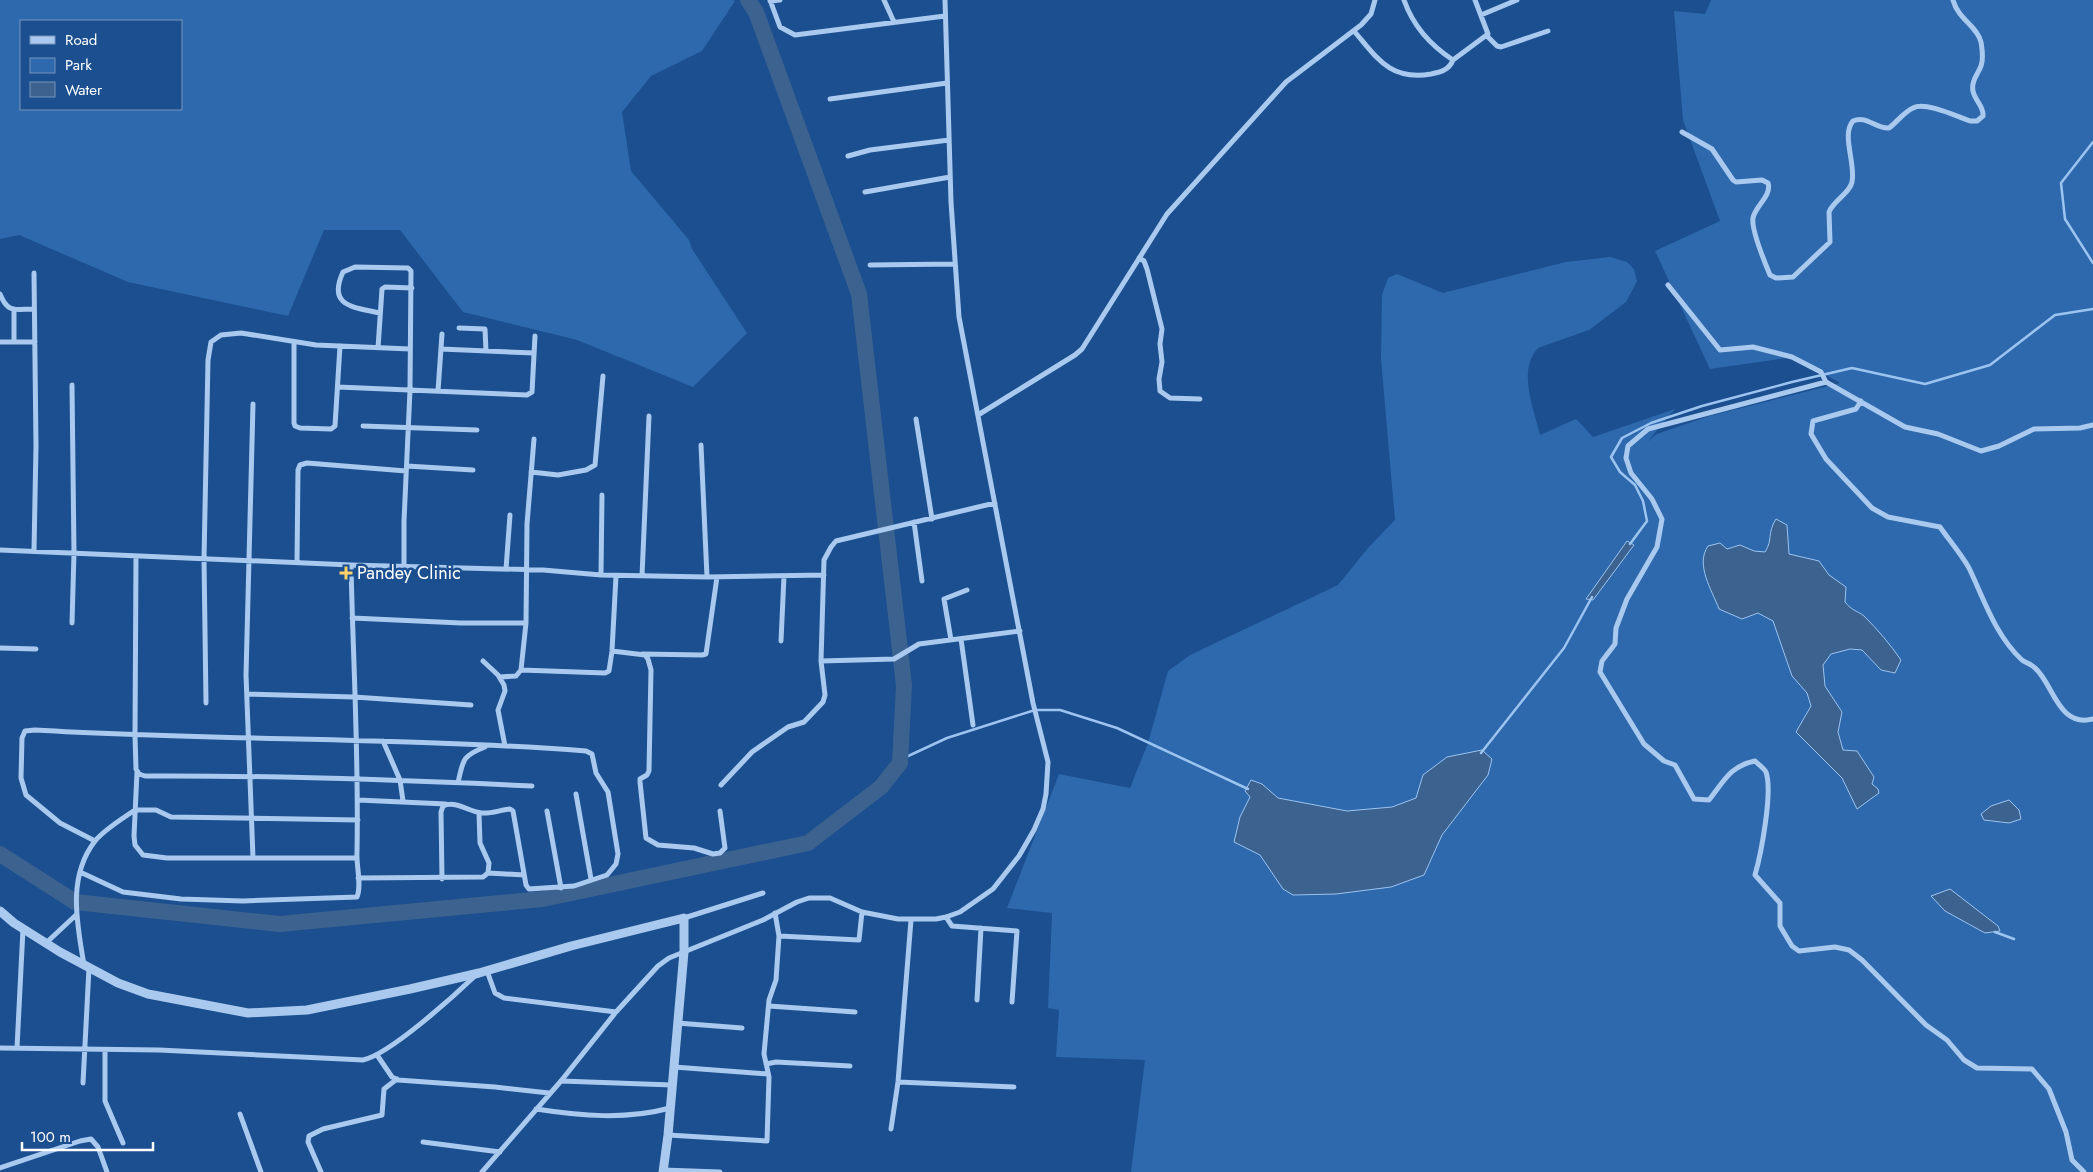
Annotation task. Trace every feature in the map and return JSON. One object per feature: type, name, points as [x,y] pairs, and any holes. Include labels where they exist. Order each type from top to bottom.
[{"type":"street","points":[[780,0],[770,1],[780,27],[795,35],[945,16]]},
{"type":"street","points":[[884,0],[894,22]]},
{"type":"street","points":[[482,1172],[561,1081],[616,1012],[662,962],[763,920],[797,902],[821,897],[836,900],[862,912],[911,920],[946,918],[960,912],[993,889],[1019,856],[1034,830],[1043,809],[1048,762],[1033,703],[959,321],[950,177],[945,0]]},
{"type":"street","points":[[978,415],[1075,355],[1085,344],[1167,214],[1286,82],[1354,31],[1371,14],[1375,0]]},
{"type":"street","points":[[1404,0],[1414,21],[1431,44],[1453,60]]},
{"type":"street","points":[[1475,0],[1488,32],[1487,36],[1497,46],[1501,47],[1548,31]]},
{"type":"street","points":[[1481,14],[1517,0]]},
{"type":"street","points":[[1682,132],[1712,149],[1736,182],[1762,180],[1768,183],[1768,191],[1754,215],[1753,225],[1770,275],[1776,278],[1793,277],[1830,242],[1828,212],[1852,183],[1853,163],[1848,128],[1854,122],[1864,119],[1889,128],[1910,110],[1918,106],[1931,108],[1970,121],[1977,121],[1983,116],[1984,111],[1973,87],[1974,80],[1982,63],[1981,42],[1979,36],[1961,18],[1953,0]]},
{"type":"street","points":[[1354,31],[1386,67],[1403,75],[1425,75],[1443,71],[1453,60],[1487,36]]},
{"type":"street","points":[[830,99],[947,83]]},
{"type":"street","points":[[848,156],[886,148],[949,140]]},
{"type":"street","points":[[865,192],[950,177]]},
{"type":"street","points":[[1139,258],[1144,262],[1148,270],[1161,325],[1160,350],[1162,362],[1159,379],[1160,392],[1170,398],[1200,399]]},
{"type":"street","points":[[870,265],[954,264]]},
{"type":"street","points":[[380,313],[348,306],[342,302],[338,293],[338,287],[343,272],[355,267],[408,268],[411,272],[410,390],[404,566]]},
{"type":"street","points":[[34,273],[36,446],[34,551]]},
{"type":"street","points":[[1668,285],[1720,350],[1752,347],[1792,358],[1821,372],[1826,382],[1905,427],[1938,434],[1981,451],[1999,446],[2034,429],[2080,428],[2093,425]]},
{"type":"street","points":[[378,348],[383,288],[412,288]]},
{"type":"street","points":[[0,294],[4,305],[14,309],[34,308]]},
{"type":"street","points":[[14,309],[14,342]]},
{"type":"street","points":[[459,328],[485,329],[486,351]]},
{"type":"street","points":[[206,703],[204,559],[208,360],[211,342],[221,335],[241,333],[264,335],[294,342],[410,349]]},
{"type":"street","points":[[438,391],[442,334]]},
{"type":"street","points":[[338,387],[531,394],[535,336]]},
{"type":"street","points":[[0,342],[35,342]]},
{"type":"street","points":[[294,342],[295,426],[300,428],[334,428],[340,346]]},
{"type":"street","points":[[441,350],[534,353]]},
{"type":"street","points":[[531,472],[558,475],[586,470],[595,465],[603,376]]},
{"type":"street","points":[[1826,382],[1648,430],[1628,446],[1626,458],[1631,473],[1652,499],[1662,519],[1657,547],[1627,599],[1616,628],[1615,644],[1602,662],[1600,672],[1644,744],[1664,761],[1675,765],[1694,799],[1709,800],[1730,772],[1741,764],[1755,761],[1766,771],[1768,794],[1760,858],[1755,875],[1780,903],[1780,926],[1792,946],[1798,951],[1835,947],[1849,950],[1862,960],[1909,1009],[1947,1040],[1964,1060],[1978,1068],[2032,1069],[2049,1089],[2066,1132],[2072,1160],[2084,1172]]},
{"type":"street","points":[[72,385],[74,552],[72,623]]},
{"type":"street","points":[[1861,401],[1856,409],[1813,421],[1811,434],[1826,459],[1872,508],[1888,517],[1940,527],[1968,566],[1989,614],[2008,644],[2023,661],[2036,668],[2056,701],[2069,715],[2084,721],[2093,719]]},
{"type":"street","points":[[252,404],[246,694],[253,858]]},
{"type":"street","points":[[642,576],[649,416]]},
{"type":"street","points":[[916,419],[932,519]]},
{"type":"street","points":[[363,426],[477,430]]},
{"type":"street","points":[[500,677],[516,676],[521,670],[526,623],[527,524],[534,439]]},
{"type":"street","points":[[701,445],[707,578]]},
{"type":"street","points":[[297,562],[298,470],[300,465],[307,463],[473,470]]},
{"type":"street","points":[[601,575],[602,495]]},
{"type":"street","points":[[721,785],[752,752],[785,729],[804,722],[823,702],[825,694],[822,661],[824,575],[827,553],[836,541],[995,503]]},
{"type":"street","points":[[506,569],[510,515]]},
{"type":"street","points":[[914,522],[922,581]]},
{"type":"street","points":[[0,550],[351,565],[506,569],[616,576],[707,578],[824,575]]},
{"type":"street","points":[[136,556],[135,736],[137,772],[134,810],[135,846],[143,855],[167,858],[356,858]]},
{"type":"street","points":[[80,872],[123,892],[203,900],[356,898],[359,890],[356,858],[358,800],[351,565]]},
{"type":"street","points":[[521,670],[607,672],[612,651],[616,576]]},
{"type":"street","points":[[781,641],[784,576]]},
{"type":"street","points":[[612,651],[702,656],[706,654],[716,577]]},
{"type":"street","points":[[951,640],[944,599],[967,590]]},
{"type":"street","points":[[352,618],[452,623],[526,623]]},
{"type":"street","points":[[822,661],[894,659],[919,644],[1020,631]]},
{"type":"street","points":[[960,639],[973,725]]},
{"type":"street","points":[[0,648],[36,649]]},
{"type":"street","points":[[642,654],[648,659],[651,672],[649,771],[647,775],[640,778],[644,836],[649,841],[664,846],[694,848],[713,854],[720,853],[725,848],[720,811]]},
{"type":"street","points":[[483,661],[500,677],[504,685],[505,691],[498,710],[505,746]]},
{"type":"street","points":[[246,694],[354,697],[471,705]]},
{"type":"street","points":[[95,841],[60,823],[26,795],[21,778],[24,734],[28,730],[135,736],[355,739],[489,745],[586,752],[592,754],[596,773],[608,792],[618,857],[616,864],[609,873],[574,886],[530,890],[527,887],[524,875],[513,811],[508,809],[490,813],[479,813],[458,805],[358,800]]},
{"type":"street","points":[[383,741],[400,780],[403,801]]},
{"type":"street","points":[[458,783],[465,757],[489,745]]},
{"type":"street","points":[[137,772],[145,776],[357,778],[532,786]]},
{"type":"street","points":[[576,794],[591,879]]},
{"type":"street","points":[[442,879],[440,812],[441,808],[446,804]]},
{"type":"street","points":[[83,1083],[86,966],[76,915],[76,893],[80,872],[95,841],[134,810],[156,810],[170,817],[358,820]]},
{"type":"street","points":[[547,811],[560,888]]},
{"type":"street","points":[[479,813],[480,842],[489,863],[488,873]]},
{"type":"street","points":[[358,878],[473,879],[483,877],[488,873],[524,875]]},
{"type":"street","points":[[0,911],[23,929],[118,983],[148,994],[248,1013],[307,1010],[483,972],[570,946],[684,918],[763,893]]},
{"type":"street","points":[[779,936],[859,940],[862,912]]},
{"type":"street","points":[[668,1136],[767,1141],[768,1074],[764,1052],[771,990],[776,980],[779,936],[775,913]]},
{"type":"street","points":[[46,943],[76,915]]},
{"type":"street","points":[[684,918],[684,952],[668,1136],[663,1171],[720,1172]]},
{"type":"street","points":[[946,918],[952,926],[1015,930],[1017,932],[1012,1002]]},
{"type":"street","points":[[891,1129],[898,1082],[911,920]]},
{"type":"street","points":[[977,1000],[981,928]]},
{"type":"street","points":[[17,1048],[23,929]]},
{"type":"street","points":[[483,972],[494,993],[504,998],[616,1012]]},
{"type":"street","points":[[0,1048],[159,1050],[357,1060],[377,1055],[428,1017],[483,972]]},
{"type":"street","points":[[769,1006],[856,1012]]},
{"type":"street","points":[[677,1023],[742,1028]]},
{"type":"street","points":[[105,1050],[105,1101],[123,1143]]},
{"type":"street","points":[[377,1055],[392,1077],[397,1079],[495,1086],[549,1093]]},
{"type":"street","points":[[766,1064],[776,1062],[850,1066]]},
{"type":"street","points":[[674,1067],[768,1074]]},
{"type":"street","points":[[320,1172],[308,1142],[309,1136],[323,1129],[382,1115],[384,1089],[397,1079]]},
{"type":"street","points":[[561,1081],[672,1085]]},
{"type":"street","points":[[898,1082],[1014,1087]]},
{"type":"street","points":[[536,1109],[569,1114],[614,1116],[642,1115],[670,1108]]},
{"type":"street","points":[[240,1114],[261,1172]]},
{"type":"street","points":[[2,1169],[80,1141],[91,1139],[98,1147],[107,1172]]},
{"type":"street","points":[[423,1142],[500,1152]]},
{"type":"green space","points":[[0,0],[735,1],[702,51],[651,76],[622,112],[631,171],[689,240],[692,249],[747,333],[693,387],[577,340],[463,312],[400,230],[324,230],[288,316],[128,282],[19,235],[0,239]]},
{"type":"green space","points":[[1711,0],[2093,0],[2093,1172],[1131,1172],[1145,1060],[1056,1057],[1059,1010],[1048,1008],[1052,913],[1007,908],[1059,774],[1130,788],[1148,743],[1168,671],[1190,655],[1338,585],[1368,548],[1395,520],[1381,359],[1382,295],[1388,278],[1397,274],[1443,293],[1566,262],[1610,257],[1627,262],[1634,269],[1637,281],[1626,302],[1589,330],[1538,348],[1532,357],[1528,379],[1529,390],[1540,435],[1576,419],[1593,437],[1675,409],[1648,441],[1657,434],[1706,417],[1840,383],[1794,357],[1710,369],[1655,251],[1720,221],[1683,120],[1674,11],[1705,14]]},
{"type":"water","points":[[1776,519],[1787,525],[1789,554],[1819,561],[1829,575],[1846,587],[1845,602],[1869,621],[1901,660],[1895,673],[1881,670],[1862,650],[1850,649],[1831,654],[1823,665],[1825,686],[1842,712],[1838,732],[1843,750],[1857,751],[1874,777],[1872,784],[1878,789],[1879,793],[1857,809],[1842,778],[1796,732],[1811,706],[1807,693],[1792,676],[1773,621],[1758,613],[1742,619],[1719,609],[1706,578],[1703,561],[1704,553],[1708,546],[1720,543],[1727,549],[1740,545],[1754,551],[1765,552]]},
{"type":"water","points":[[1627,541],[1634,545],[1593,600],[1586,599]]},
{"type":"water","points":[[1482,750],[1492,759],[1488,775],[1442,835],[1424,875],[1391,887],[1336,894],[1293,895],[1283,889],[1260,855],[1234,842],[1240,817],[1250,797],[1245,791],[1251,780],[1262,784],[1278,798],[1347,811],[1392,807],[1416,798],[1423,775],[1447,757]]},
{"type":"water","points":[[2009,800],[2019,810],[2021,819],[2009,823],[1984,820],[1981,814],[1991,806]]},
{"type":"water","points":[[1950,889],[1998,926],[2000,931],[1985,933],[1945,911],[1931,896]]},
{"type":"waterway","points":[[0,854],[75,902],[280,924],[543,899],[808,843],[881,787],[900,763],[904,685],[859,294],[756,12],[748,0]]},
{"type":"waterway","points":[[2093,142],[2061,183],[2065,219],[2093,263]]},
{"type":"waterway","points":[[1630,544],[1647,521],[1643,501],[1635,485],[1620,472],[1611,457],[1622,438],[1651,423],[1702,406],[1852,368],[1925,384],[1990,365],[2055,315],[2093,309]]},
{"type":"waterway","points":[[1481,753],[1564,648],[1592,597]]},
{"type":"waterway","points":[[900,763],[906,757],[947,738],[1035,710],[1060,710],[1117,728],[1248,789]]},
{"type":"waterway","points":[[1995,932],[2014,939]]},
{"type":"place","name":"Pandey Clinic","points":[[346,573]]}]
